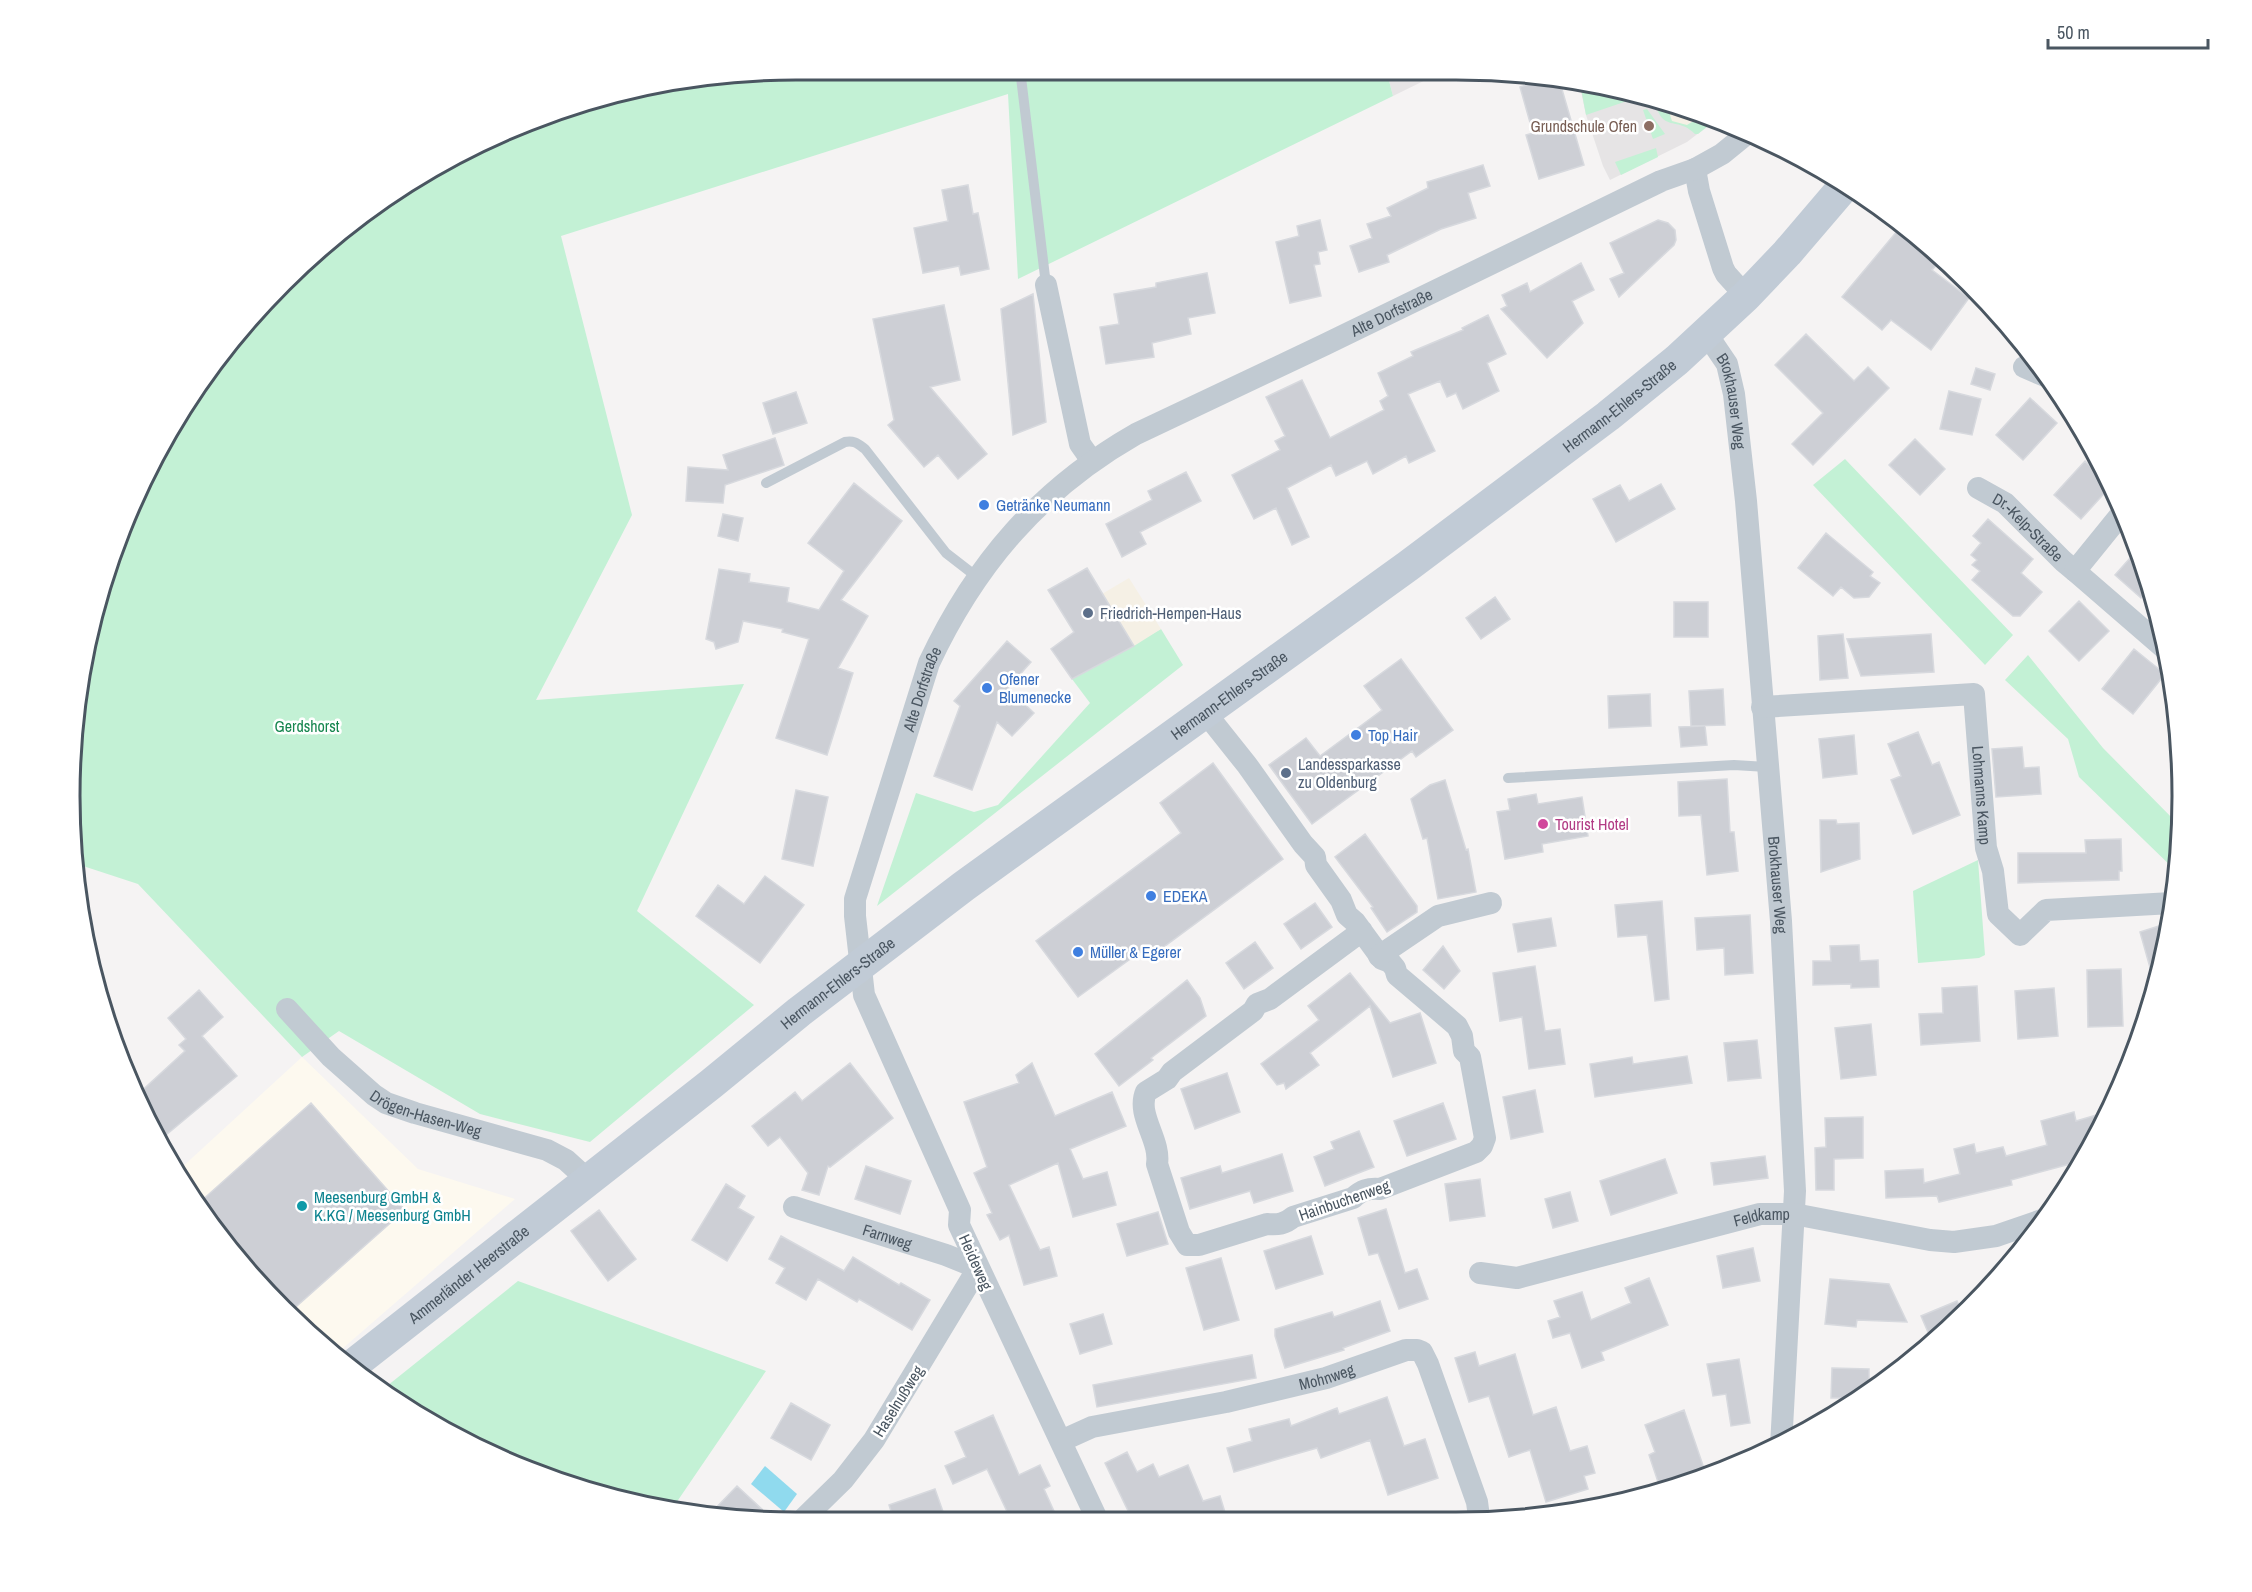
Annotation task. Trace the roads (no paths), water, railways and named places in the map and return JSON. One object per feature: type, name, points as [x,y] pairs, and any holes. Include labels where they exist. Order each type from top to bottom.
[{"type":"street","name":"Alte Dorfstraße","points":[[860,965],[855,899],[929,663],[952,618],[977,577],[1016,528],[1068,478],[1136,434],[1660,181],[1695,170],[1722,154],[1741,139]]},
{"type":"street","points":[[1695,170],[1699,191],[1723,268],[1730,280],[1746,296]]},
{"type":"street","name":"Hermann-Ehlers-Straße","points":[[588,1180],[860,965],[964,886],[1408,566],[1608,416],[1746,296],[1787,253],[1840,191]]},
{"type":"street","points":[[1046,285],[1080,444],[1092,461]]},
{"type":"street","name":"Brokhauser Weg","points":[[1706,333],[1723,355],[1730,372],[1734,394],[1747,512],[1781,921],[1791,1088],[1794,1214],[1782,1434]]},
{"type":"street","points":[[2024,367],[2032,370]]},
{"type":"street","name":"Dr.-Kelp-Straße","points":[[1978,488],[2005,503],[2063,561],[2155,640]]},
{"type":"street","name":"Dr.-Kelp-Straße","points":[[2075,571],[2117,519]]},
{"type":"street","name":"Lohmanns Kamp","points":[[1762,707],[1974,694],[1986,848],[1993,871],[1998,914],[2020,935],[2046,910],[2164,903]]},
{"type":"street","name":"Hainbuchenweg","points":[[1204,711],[1315,857],[1316,865],[1341,900],[1343,908],[1362,931],[1379,956],[1390,962],[1397,975],[1460,1030],[1464,1052],[1470,1057],[1485,1132],[1482,1146],[1476,1152],[1380,1189],[1370,1188],[1360,1191],[1353,1198],[1293,1217],[1277,1225],[1267,1224],[1199,1245],[1187,1245],[1176,1226],[1157,1164],[1159,1155],[1143,1102],[1146,1092],[1253,1011],[1257,1004],[1270,999],[1362,931]]},
{"type":"street","points":[[1379,956],[1438,916],[1491,903]]},
{"type":"street","name":"Heideweg","points":[[860,965],[864,996],[960,1210],[959,1225],[1094,1512]]},
{"type":"street","name":"Drögen-Hasen-Weg","points":[[287,1009],[331,1058],[386,1103],[547,1150],[572,1164],[588,1180]]},
{"type":"street","name":"Ammerländer Heerstraße","points":[[357,1362],[588,1180]]},
{"type":"street","name":"Farnweg","points":[[794,1207],[946,1255],[978,1268]]},
{"type":"street","name":"Feldkamp","points":[[1480,1273],[1517,1278],[1751,1215],[1772,1213],[1794,1214],[1930,1240],[1954,1242],[1996,1236],[2030,1224]]},
{"type":"street","name":"Haselnußweg","points":[[810,1512],[843,1480],[874,1440],[978,1268]]},
{"type":"street","name":"Mohnweg","points":[[1061,1441],[1092,1427],[1275,1391],[1326,1378],[1399,1351],[1417,1350],[1425,1357],[1431,1371],[1478,1512]]},
{"type":"lane","points":[[1021,80],[1046,285]]},
{"type":"lane","points":[[766,483],[845,442],[851,441],[858,444],[865,449],[946,553],[977,577]]},
{"type":"lane","points":[[1508,778],[1734,765],[1767,767]]},
{"type":"water","points":[[765,1466],[797,1494],[784,1512],[751,1484]]},
{"type":"place","name":"Grundschule Ofen","points":[[1649,126]]},
{"type":"place","name":"Getränke Neumann","points":[[984,505]]},
{"type":"place","name":"Friedrich-Hempen-Haus","points":[[1088,613]]},
{"type":"place","name":"Ofener Blumenecke","points":[[987,688]]},
{"type":"place","name":"Top Hair","points":[[1356,735]]},
{"type":"place","name":"Landessparkasse zu Oldenburg","points":[[1286,773]]},
{"type":"place","name":"Tourist Hotel","points":[[1543,824]]},
{"type":"place","name":"EDEKA","points":[[1151,896]]},
{"type":"place","name":"Müller & Egerer","points":[[1078,952]]},
{"type":"place","name":"Meesenburg GmbH & K.KG / Meesenburg GmbH","points":[[302,1206]]},
{"type":"park label","name":"Gerdshorst","points":[[307,726]]}]
